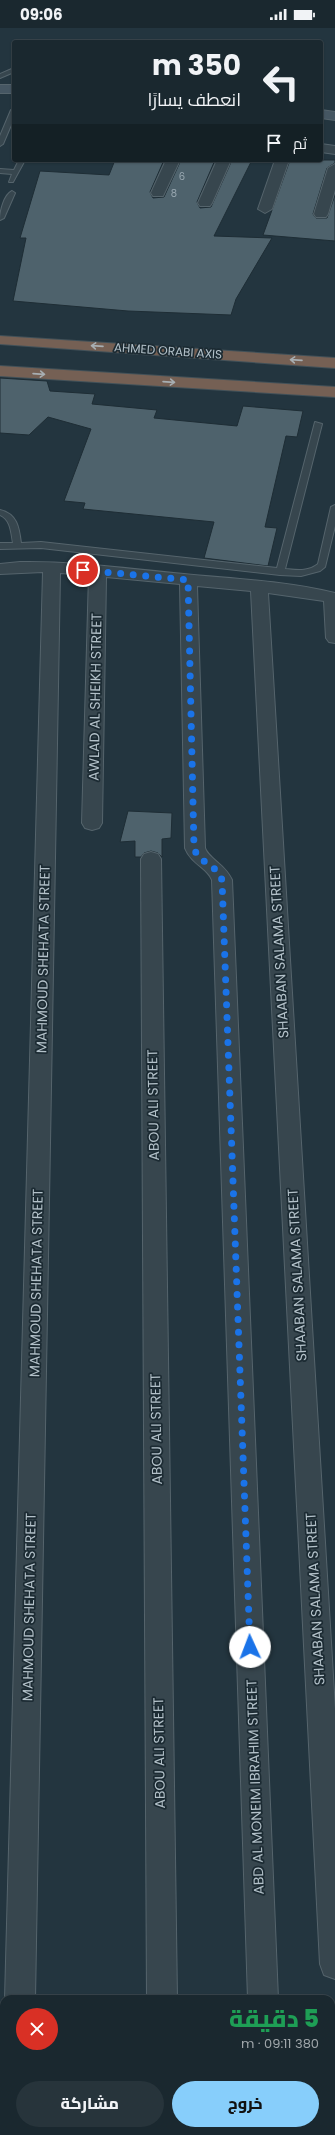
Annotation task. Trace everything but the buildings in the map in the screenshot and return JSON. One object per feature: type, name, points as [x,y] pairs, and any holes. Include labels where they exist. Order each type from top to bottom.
[{"type":"highway","name":"AHMED ORABI AXIS","points":[[0,340],[335,363]]},
{"type":"highway","points":[[0,371],[335,392]]},
{"type":"street","points":[[0,83],[12,83]]},
{"type":"street","points":[[0,89],[12,89]]},
{"type":"street","points":[[323,114],[335,116]]},
{"type":"street","points":[[323,121],[335,124]]},
{"type":"street","points":[[323,148],[335,150]]},
{"type":"street","points":[[158,193],[172,162]]},
{"type":"street","points":[[205,203],[223,162]]},
{"type":"street","points":[[265,209],[281,162]]},
{"type":"street","points":[[321,214],[335,168]]},
{"type":"street","points":[[1,571],[52,567],[259,587],[333,598],[335,638]]},
{"type":"street","name":"MAHMOUD SHEHATA STREET","points":[[20,1995],[52,567]]},
{"type":"street","name":"AWLAD AL SHEIKH STREET","points":[[92,823],[98,571]]},
{"type":"street","name":"ABD AL MONEIM IBRAHIM STREET","points":[[188,580],[194,848],[199,857],[216,868],[222,880],[262,1995]]},
{"type":"street","name":"SHAABAN SALAMA STREET","points":[[259,587],[335,1964]]},
{"type":"street","name":"ABOU ALI STREET","points":[[151,859],[162,1995]]},
{"type":"lane","points":[[0,76],[12,71]]},
{"type":"lane","points":[[0,144],[12,115]]},
{"type":"lane","points":[[11,181],[21,162]]},
{"type":"lane","points":[[0,171],[16,172]]},
{"type":"lane","points":[[0,196],[11,195],[1,218]]},
{"type":"lane","points":[[280,572],[318,424]]},
{"type":"lane","points":[[0,546],[41,545],[280,572],[301,573],[317,569],[322,565],[335,507]]},
{"type":"lane","points":[[0,512],[5,513],[13,520],[17,545]]},
{"type":"route","points":[[83,570],[188,580],[194,848],[196,853],[203,861],[216,868],[222,880],[250,1647]]}]
